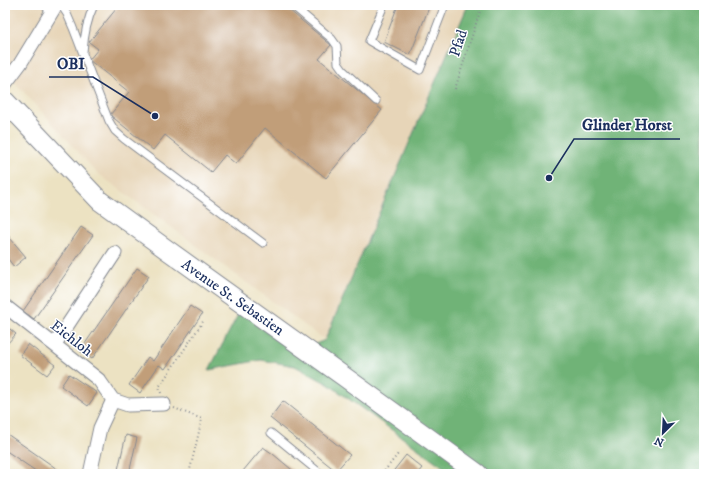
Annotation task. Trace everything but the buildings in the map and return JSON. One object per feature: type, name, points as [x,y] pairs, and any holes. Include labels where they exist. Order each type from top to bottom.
[{"type":"main road","name":"Avenue St. Sebastien","points":[[5,101],[100,200],[166,250],[478,474]]},
{"type":"street","points":[[5,84],[20,64],[53,7]]},
{"type":"street","points":[[54,344],[115,253]]},
{"type":"street","name":"Eichloh","points":[[5,306],[99,380],[113,400]]},
{"type":"street","points":[[90,474],[100,428],[113,400],[128,405],[164,404]]},
{"type":"lane","points":[[83,54],[84,37],[90,13],[94,5]]},
{"type":"lane","points":[[292,5],[332,39],[337,46],[338,63],[343,70],[376,101]]},
{"type":"lane","points":[[384,5],[369,41],[420,70],[445,5]]},
{"type":"lane","points":[[53,7],[67,14],[109,121],[115,131],[263,243]]},
{"type":"lane","points":[[271,433],[321,474]]},
{"type":"path","name":"Pfad","points":[[455,89],[482,5]]},
{"type":"path","points":[[189,474],[202,419],[164,404],[159,387],[204,320]]},
{"type":"path","points":[[382,474],[398,454]]},
{"type":"shaded area","points":[[5,5],[468,5],[325,340],[96,172],[5,71]]},
{"type":"green space","points":[[468,5],[704,5],[704,474],[453,474],[328,384],[295,366],[261,360],[209,370],[243,305],[306,348],[325,340]]},
{"type":"place","name":"OBI","points":[[155,116]]},
{"type":"place","name":"Glinder Horst","points":[[549,178]]}]
